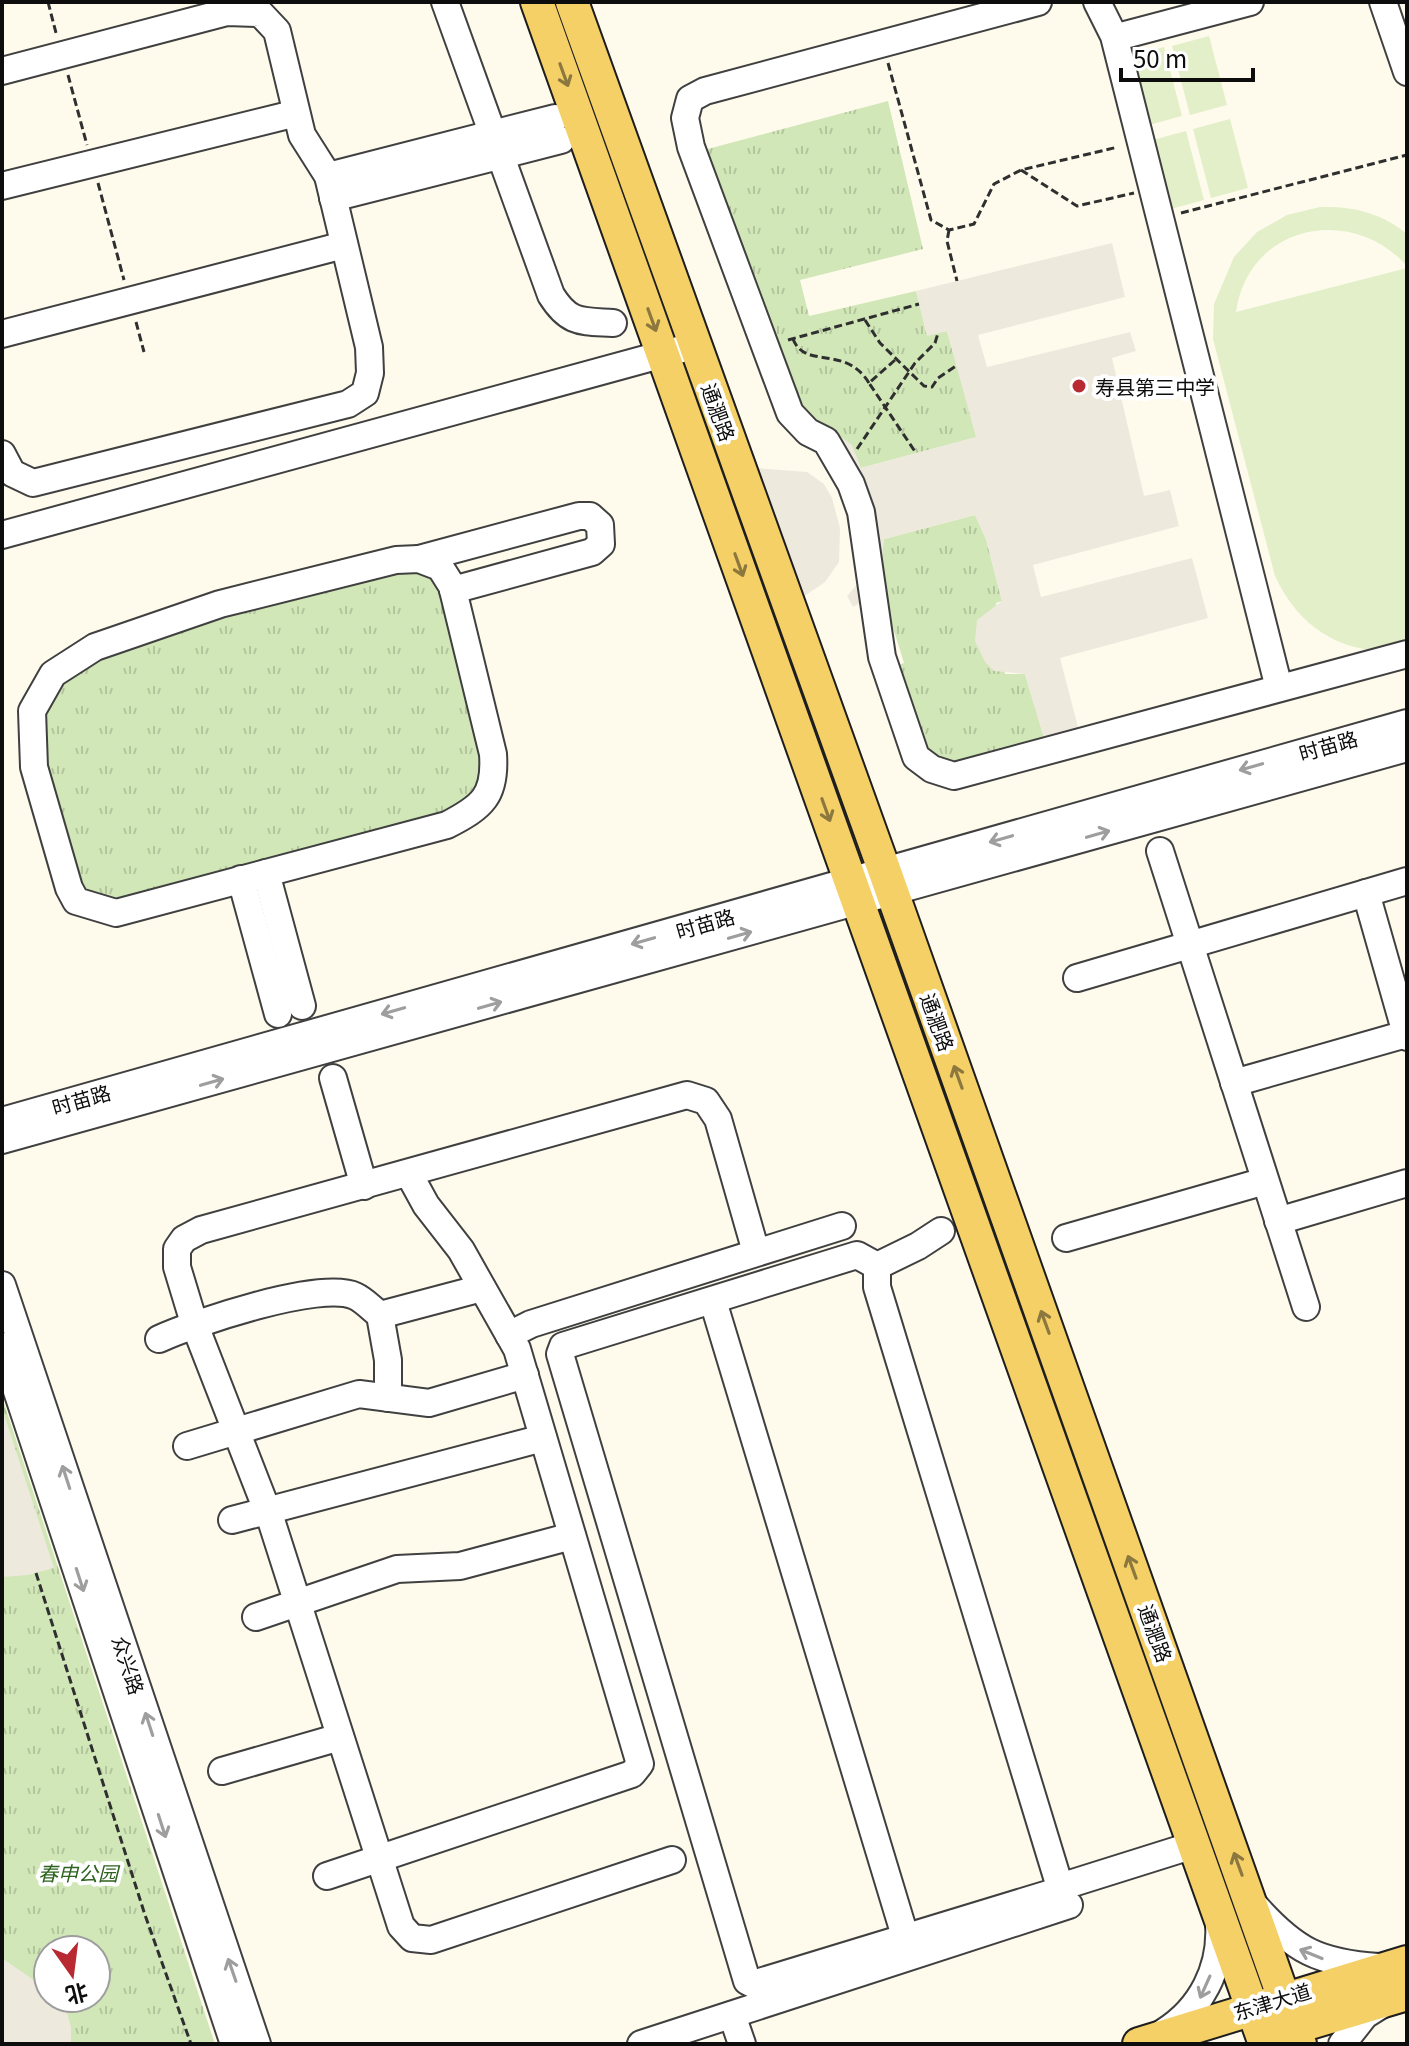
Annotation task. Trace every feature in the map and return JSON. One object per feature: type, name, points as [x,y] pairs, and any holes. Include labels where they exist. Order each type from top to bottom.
[{"type":"main road","name":"通淝路","points":[[537,2],[1252,2006],[1256,2042]]},
{"type":"main road","name":"通淝路","points":[[572,2],[1297,2036]]},
{"type":"main road","name":"东津大道","points":[[1145,2042],[1252,2006],[1397,1965]]},
{"type":"main road","name":"东津大道","points":[[1256,2042],[1297,2036],[1398,1997]]},
{"type":"street","points":[[445,2],[551,295],[561,312],[576,321],[613,323]]},
{"type":"street","points":[[1038,2],[705,91],[690,99],[685,118],[691,147],[790,413],[808,432],[826,441],[851,484],[861,512],[882,657],[916,757],[932,769],[954,776],[1407,654]]},
{"type":"street","points":[[1097,2],[1114,36],[1279,688]]},
{"type":"street","points":[[1121,36],[1250,2]]},
{"type":"street","points":[[1383,2],[1407,72]]},
{"type":"street","points":[[2,71],[227,12],[260,13],[277,31],[302,135],[330,187],[369,347],[370,373],[365,393],[348,404],[33,483],[5,469]]},
{"type":"street","points":[[2,186],[293,114]]},
{"type":"street","points":[[330,187],[558,129]]},
{"type":"street","points":[[2,334],[344,245]]},
{"type":"street","points":[[2,535],[695,345]]},
{"type":"street","points":[[419,559],[440,567],[453,590],[493,754],[495,776],[488,797],[471,813],[447,825],[116,913],[76,901],[69,888],[34,767],[32,711],[53,674],[95,647],[220,604],[396,560],[419,559],[579,516],[590,516],[600,525],[601,544],[587,555],[453,590]]},
{"type":"street","name":"时苗路","points":[[2,1140],[856,892],[1407,723]]},
{"type":"street","name":"时苗路","points":[[888,882],[1407,748]]},
{"type":"street","points":[[1160,851],[1306,1307]]},
{"type":"street","points":[[254,876],[290,1010]]},
{"type":"street","points":[[1077,978],[1407,881]]},
{"type":"street","name":"时苗路","points":[[2,1121],[856,892]]},
{"type":"street","points":[[1234,1083],[1406,1035],[1366,893]]},
{"type":"street","points":[[333,1078],[364,1186]]},
{"type":"street","points":[[672,1860],[431,1940],[412,1938],[401,1926],[272,1523],[194,1323],[177,1267],[177,1249],[184,1239],[201,1230],[687,1095],[706,1101],[718,1119],[756,1252]]},
{"type":"street","points":[[327,1876],[632,1774],[640,1764],[525,1375],[509,1335],[482,1288],[409,1174]]},
{"type":"street","points":[[1066,1238],[1265,1181]]},
{"type":"street","points":[[1278,1221],[1407,1183]]},
{"type":"street","points":[[509,1335],[531,1324],[842,1226]]},
{"type":"street","points":[[877,1266],[941,1231]]},
{"type":"street","points":[[877,1266],[857,1255],[563,1346],[560,1354],[747,1981],[753,1984],[1055,1892],[1064,1896]]},
{"type":"street","points":[[877,1266],[877,1287],[1064,1896]]},
{"type":"street","name":"众兴路","points":[[2,1285],[257,2044]]},
{"type":"street","points":[[380,1315],[404,1312],[482,1288]]},
{"type":"street","points":[[159,1339],[194,1323],[327,1291],[355,1296],[380,1315],[388,1360],[388,1398]]},
{"type":"street","points":[[713,1301],[905,1936]]},
{"type":"street","name":"众兴路","points":[[2,1346],[234,2044]]},
{"type":"street","points":[[187,1446],[359,1394],[429,1403],[525,1375]]},
{"type":"street","points":[[232,1520],[543,1438]]},
{"type":"street","points":[[256,1617],[297,1600],[397,1569],[460,1566],[572,1536]]},
{"type":"street","points":[[222,1771],[340,1737]]},
{"type":"street","points":[[641,2044],[732,2015],[1064,1896],[1181,1849]]},
{"type":"street","points":[[1252,1903],[1299,1949],[1330,1961],[1397,1965]]},
{"type":"street","points":[[1145,2042],[1192,2011],[1203,1995],[1220,1941],[1218,1912]]},
{"type":"street","points":[[1342,2044],[1365,2015],[1398,1997]]},
{"type":"street","points":[[732,2015],[742,2044]]},
{"type":"path","points":[[882,44],[931,220],[949,230],[974,224],[994,184],[1021,170],[1141,141]]},
{"type":"path","points":[[1162,218],[1407,155]]},
{"type":"path","points":[[1021,170],[1077,206],[1154,188]]},
{"type":"path","points":[[949,230],[947,241],[957,281]]},
{"type":"path","points":[[766,346],[919,304]]},
{"type":"path","points":[[865,320],[880,343],[924,386],[932,387],[938,378],[956,366]]},
{"type":"path","points":[[855,452],[910,370],[935,343],[938,333]]},
{"type":"path","points":[[793,339],[798,351],[804,355],[830,356],[852,363],[887,405],[916,453]]},
{"type":"path","points":[[869,383],[896,359]]},
{"type":"path","points":[[36,1573],[145,1915],[191,2044]]},
{"type":"green space","points":[[1209,36],[1227,105],[1190,115],[1172,46]]},
{"type":"green space","points":[[1164,47],[1182,116],[1145,126],[1127,57]]},
{"type":"green space","points":[[888,101],[923,249],[800,280],[809,316],[916,291],[927,335],[947,331],[977,437],[861,468],[800,420],[704,150]]},
{"type":"green space","points":[[1230,119],[1248,188],[1211,198],[1193,129]]},
{"type":"green space","points":[[1186,131],[1204,200],[1167,210],[1149,141]]},
{"type":"green space","points":[[1320,207],[1366,212],[1397,227],[1407,234],[1407,266],[1384,246],[1358,234],[1331,230],[1305,233],[1281,243],[1260,259],[1244,282],[1236,312],[1407,268],[1407,651],[1365,649],[1328,636],[1312,626],[1286,596],[1275,576],[1213,339],[1214,304],[1234,257],[1257,232],[1287,215]]},
{"type":"green space","points":[[975,515],[986,539],[1002,601],[996,603],[1005,674],[1025,674],[1045,741],[943,768],[919,752],[892,667],[904,663],[885,602],[873,593],[884,539]]},
{"type":"green space","points":[[393,565],[438,572],[490,756],[472,807],[117,907],[82,899],[51,807],[39,757],[38,714],[53,684],[101,650]]},
{"type":"green space","name":"春申公园","points":[[2,1397],[215,2044],[2,2044]]},
{"type":"shaded area","points":[[1112,243],[1125,297],[978,335],[987,367],[1130,332],[1136,351],[1112,358],[1144,496],[1170,490],[1179,526],[1033,565],[1041,597],[1192,558],[1208,618],[1060,658],[1079,731],[1045,741],[1025,674],[994,671],[985,662],[975,641],[977,620],[1002,601],[986,539],[975,515],[884,539],[880,579],[863,601],[853,607],[847,596],[861,580],[857,513],[830,429],[852,445],[861,468],[976,437],[947,331],[927,336],[916,291]]},
{"type":"shaded area","points":[[757,468],[807,472],[824,484],[832,498],[840,528],[839,562],[825,582],[803,597]]},
{"type":"shaded area","points":[[2,1408],[54,1568],[28,1575],[2,1577]]},
{"type":"shaded area","points":[[2,1958],[32,1979],[32,2014],[67,2014],[71,2044],[2,2044]]},
{"type":"place","name":"寿县第三中学","points":[[1079,386]]}]
